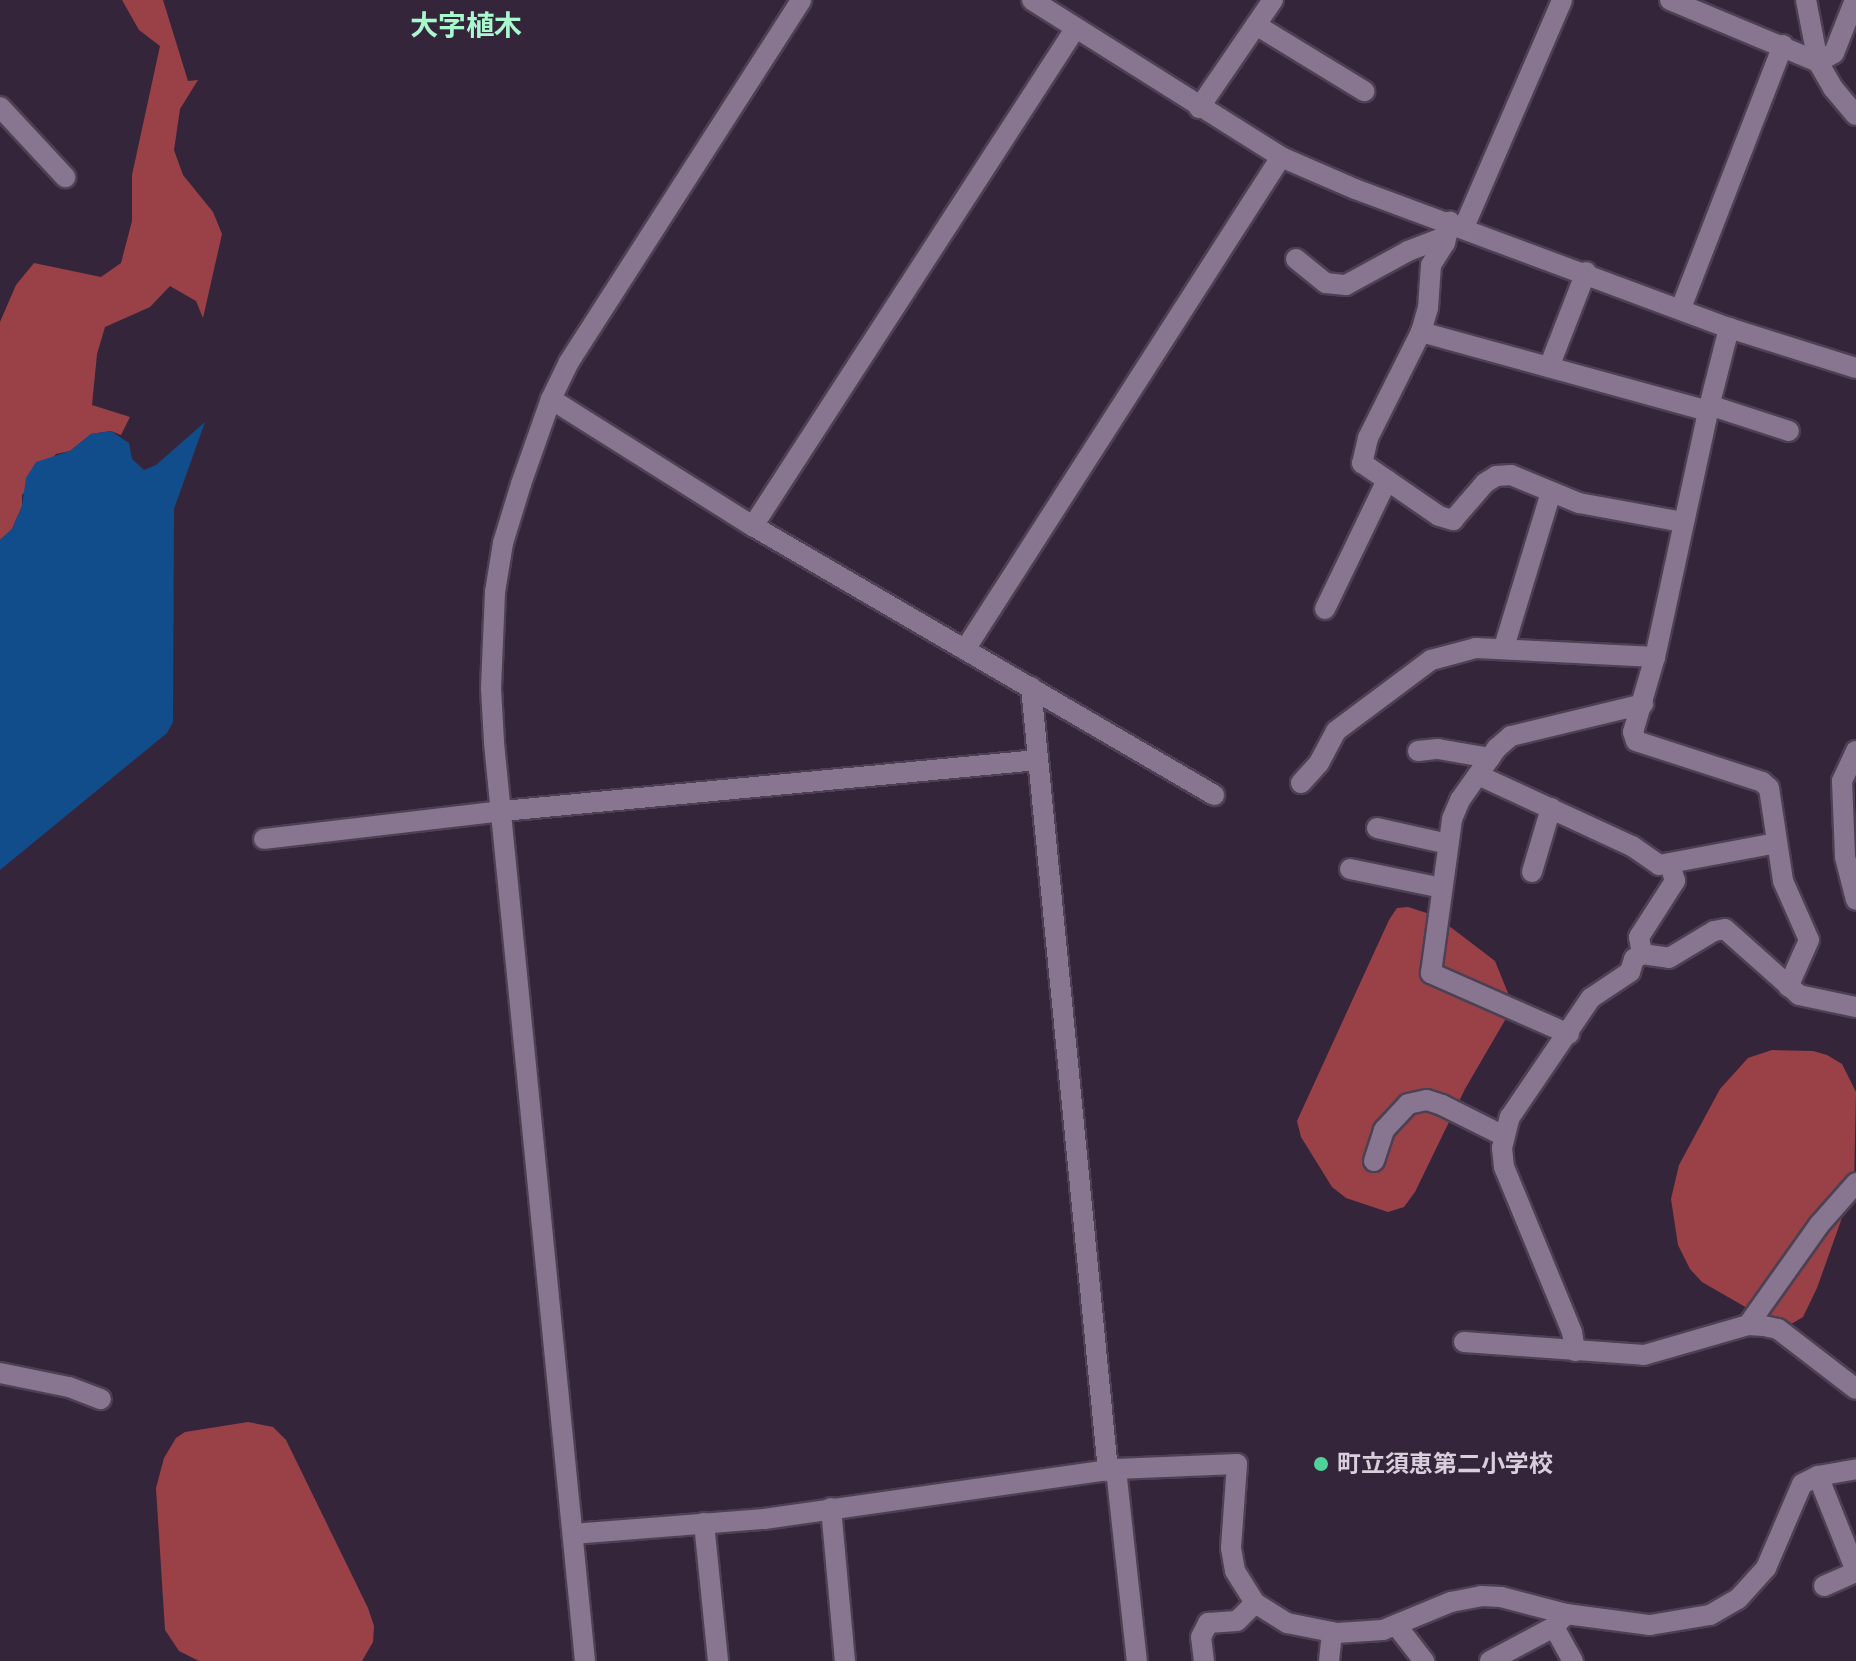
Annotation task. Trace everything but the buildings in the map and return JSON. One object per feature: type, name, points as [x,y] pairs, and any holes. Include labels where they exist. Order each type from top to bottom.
[{"type":"street","points":[[585,1661],[491,688],[495,592],[503,543],[551,399],[597,316],[801,0]]},
{"type":"street","points":[[1032,0],[1281,157],[1453,229],[1586,272],[1729,328],[1856,368]]},
{"type":"street","points":[[1199,108],[1273,0]]},
{"type":"street","points":[[1562,0],[1453,229],[1431,265],[1428,308],[1421,332],[1368,438],[1362,463],[1439,516],[1453,520],[1496,476],[1511,475],[1579,503],[1683,522]]},
{"type":"street","points":[[1670,0],[1818,62]]},
{"type":"street","points":[[1806,0],[1818,62],[1833,88],[1856,115]]},
{"type":"street","points":[[1818,62],[1834,53],[1855,0]]},
{"type":"street","points":[[1256,25],[1364,91]]},
{"type":"street","points":[[753,526],[1075,29]]},
{"type":"street","points":[[1681,308],[1783,45]]},
{"type":"street","points":[[0,107],[65,177]]},
{"type":"street","points":[[966,648],[1281,157]]},
{"type":"street","points":[[1296,259],[1326,283],[1346,285],[1453,229]]},
{"type":"street","points":[[1549,367],[1586,272]]},
{"type":"street","points":[[1729,328],[1708,408],[1655,657],[1633,732],[1636,741],[1762,782],[1769,788],[1783,881],[1809,940],[1788,987]]},
{"type":"street","points":[[1421,332],[1789,431]]},
{"type":"street","points":[[551,399],[753,526],[1214,795]]},
{"type":"street","points":[[1325,609],[1387,480]]},
{"type":"street","points":[[1504,647],[1551,492]]},
{"type":"street","points":[[1301,783],[1319,763],[1336,731],[1431,660],[1476,648],[1504,647],[1558,654],[1655,657]]},
{"type":"street","points":[[1031,687],[1112,1470],[1137,1661]]},
{"type":"street","points":[[1569,1034],[1431,973],[1452,819],[1460,800],[1490,758],[1511,736],[1643,704]]},
{"type":"street","points":[[1418,751],[1438,749],[1490,758]]},
{"type":"street","points":[[1856,751],[1842,781],[1845,857],[1856,900]]},
{"type":"street","points":[[264,839],[503,811],[1038,760]]},
{"type":"street","points":[[1478,775],[1603,836],[1632,846],[1659,865],[1776,843]]},
{"type":"street","points":[[1532,872],[1551,808]]},
{"type":"street","points":[[1377,828],[1448,844]]},
{"type":"street","points":[[1642,954],[1639,937],[1675,881],[1670,865]]},
{"type":"street","points":[[1350,869],[1442,888]]},
{"type":"street","points":[[1575,1351],[1572,1332],[1504,1167],[1504,1136],[1510,1117],[1591,998],[1630,972],[1634,959],[1642,954],[1669,958],[1714,931],[1725,929],[1799,995],[1856,1007]]},
{"type":"street","points":[[1374,1161],[1384,1130],[1408,1104],[1427,1100],[1504,1136]]},
{"type":"street","points":[[1748,1325],[1819,1225],[1856,1183]]},
{"type":"street","points":[[1464,1342],[1644,1355],[1748,1325],[1778,1329],[1856,1389]]},
{"type":"street","points":[[0,1373],[69,1387],[101,1399]]},
{"type":"street","points":[[573,1534],[831,1508],[1112,1470],[1237,1464],[1231,1548],[1235,1571],[1255,1603],[1287,1623],[1332,1632],[1383,1630],[1451,1602],[1481,1596],[1501,1597],[1560,1621],[1650,1625],[1710,1615],[1738,1599],[1766,1568],[1792,1515],[1795,1495],[1802,1484],[1818,1476],[1856,1469]]},
{"type":"street","points":[[1818,1476],[1856,1572],[1824,1586]]},
{"type":"street","points":[[831,1508],[845,1661]]},
{"type":"street","points":[[704,1523],[718,1661]]},
{"type":"street","points":[[1204,1661],[1201,1637],[1208,1623],[1237,1621],[1255,1603]]},
{"type":"street","points":[[1490,1661],[1560,1621]]},
{"type":"street","points":[[1560,1621],[1573,1661]]},
{"type":"street","points":[[1396,1625],[1424,1661]]},
{"type":"street","points":[[1329,1661],[1332,1632]]},
{"type":"shaded area","points":[[122,0],[163,0],[188,81],[198,80],[180,109],[174,150],[183,175],[213,212],[222,234],[203,318],[196,301],[170,286],[150,307],[105,327],[97,354],[92,405],[130,417],[121,435],[111,431],[91,434],[70,451],[56,454],[22,495],[22,506],[12,529],[0,540],[0,322],[16,285],[34,263],[101,277],[121,263],[132,221],[132,175],[160,46],[139,30]]},
{"type":"shaded area","points":[[1408,907],[1436,916],[1495,961],[1510,998],[1508,1015],[1465,1089],[1415,1192],[1404,1207],[1388,1212],[1346,1198],[1332,1187],[1301,1137],[1297,1121],[1389,920],[1397,908]]},
{"type":"shaded area","points":[[1772,1050],[1813,1051],[1827,1055],[1842,1064],[1856,1092],[1854,1184],[1817,1288],[1803,1317],[1793,1323],[1780,1323],[1761,1316],[1702,1282],[1690,1269],[1678,1245],[1671,1199],[1679,1165],[1720,1089],[1748,1058]]},
{"type":"shaded area","points":[[248,1422],[273,1427],[286,1440],[368,1608],[374,1626],[373,1642],[362,1661],[199,1661],[179,1651],[165,1630],[156,1488],[164,1458],[176,1438],[185,1432]]},
{"type":"water","points":[[205,422],[174,509],[173,722],[167,733],[0,870],[0,540],[12,529],[22,506],[26,478],[36,462],[70,451],[91,434],[111,431],[129,443],[132,459],[144,470],[156,465]]},
{"type":"place","name":"町立須恵第二小学校","points":[[1321,1464]]},
{"type":"district","name":"大字植木","points":[[466,25]]}]
